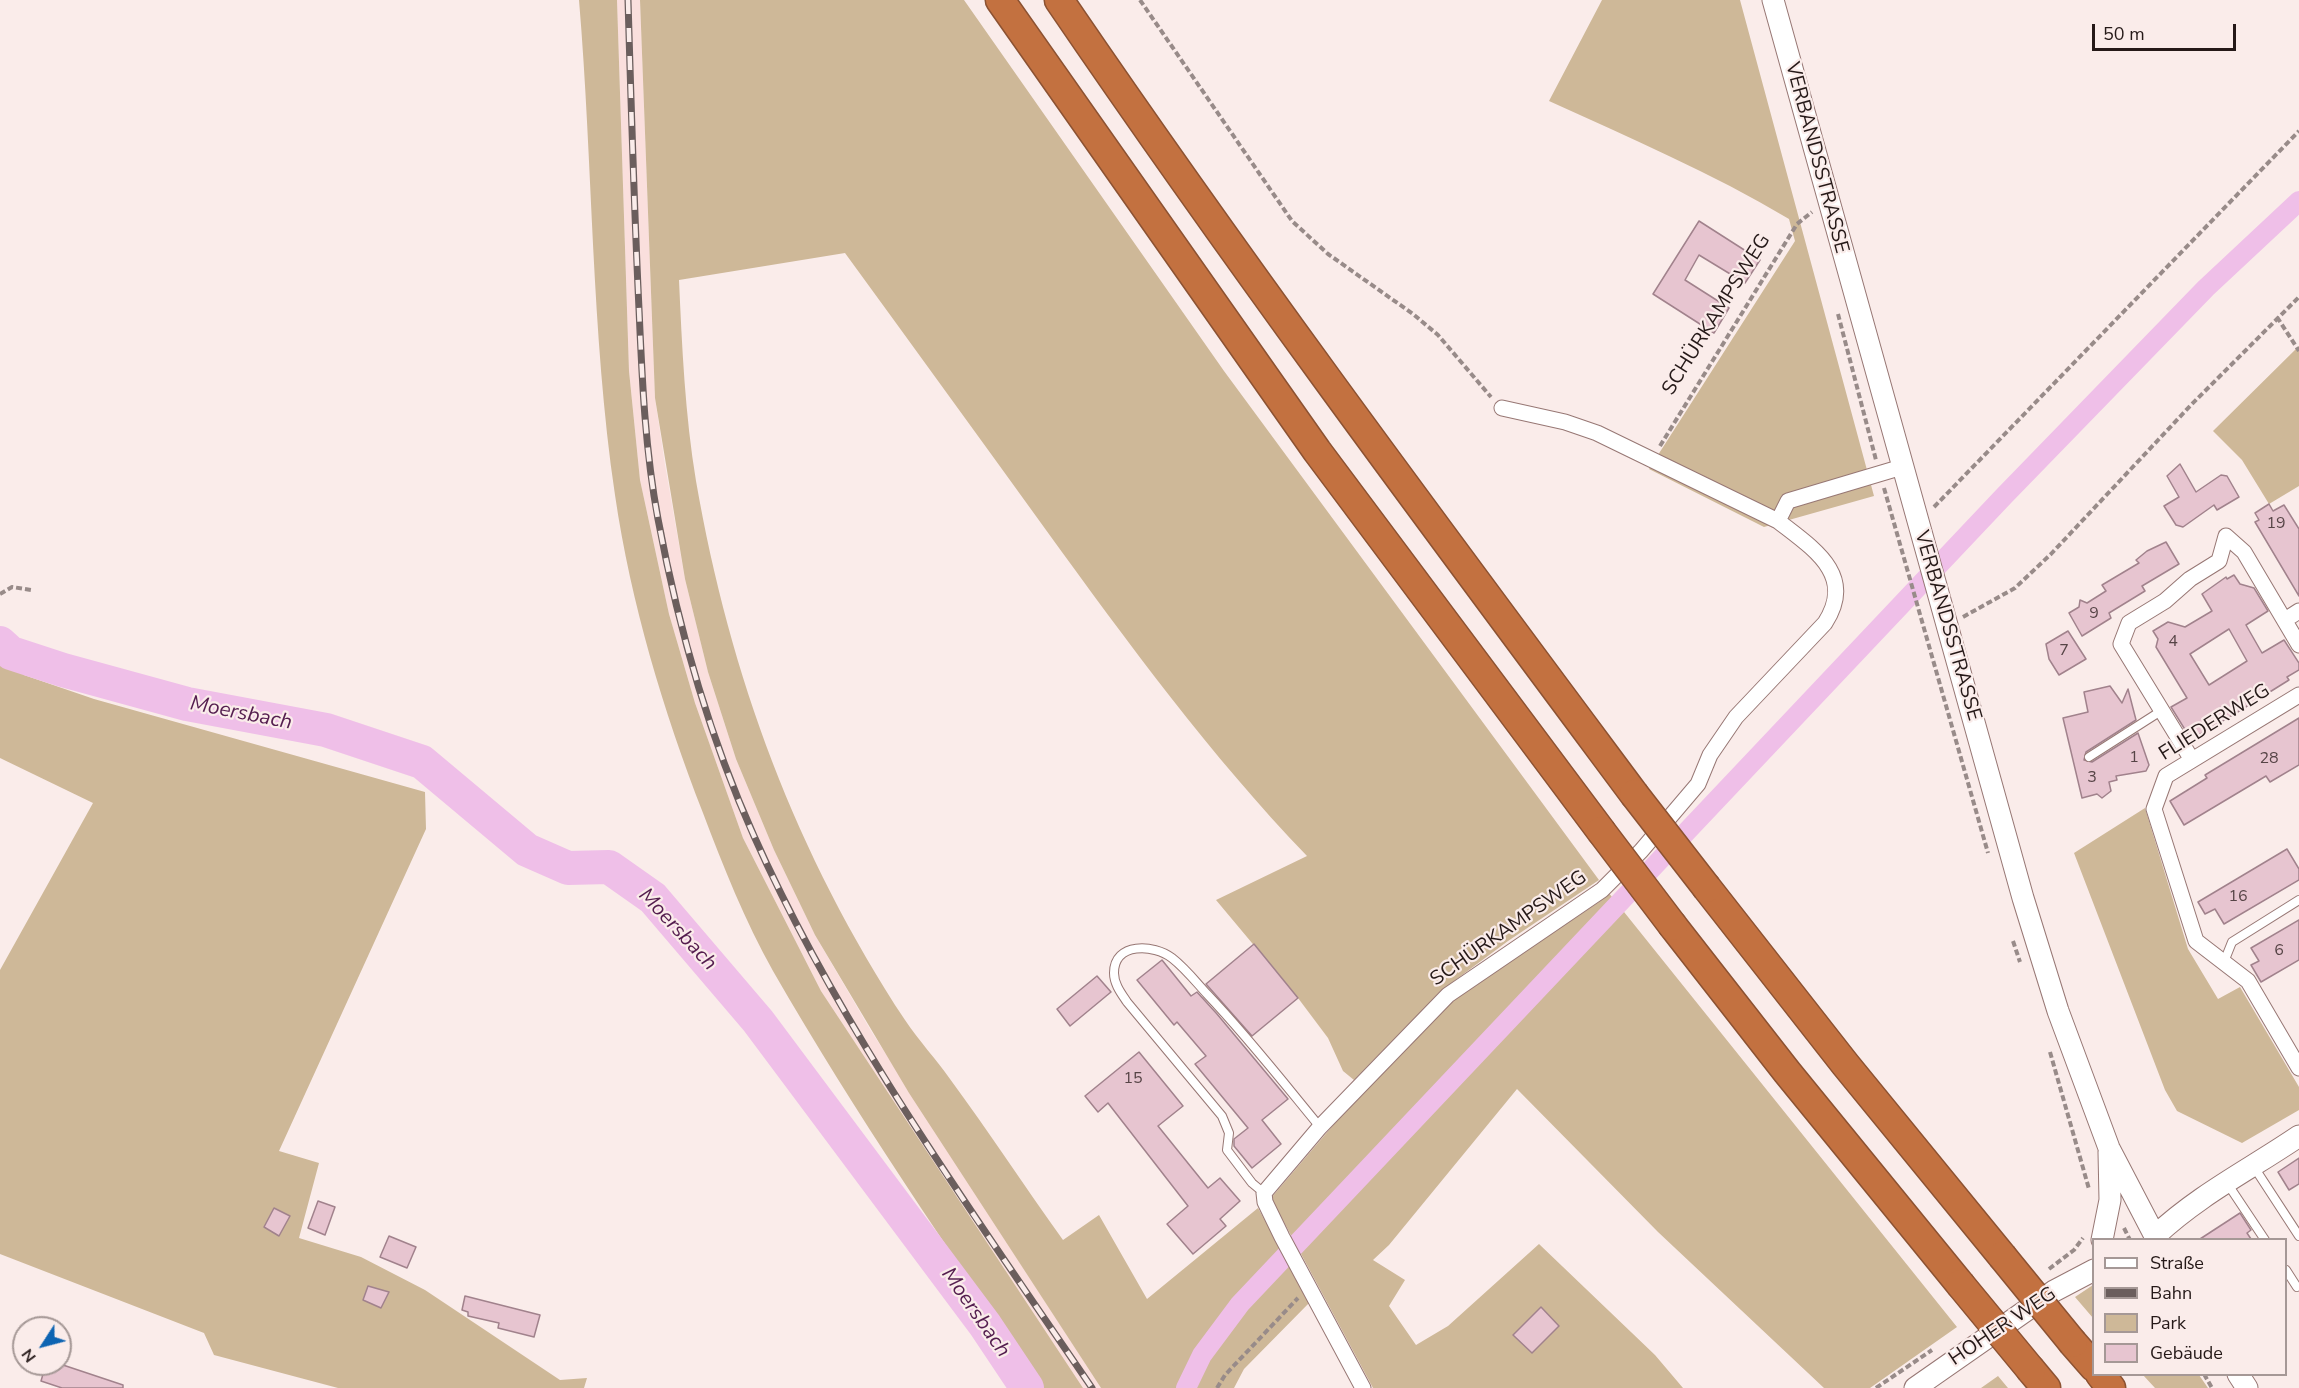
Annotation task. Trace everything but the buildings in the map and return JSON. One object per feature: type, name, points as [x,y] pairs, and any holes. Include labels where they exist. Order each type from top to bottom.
[{"type":"highway","points":[[1000,0],[1317,451],[1601,831],[1787,1072],[2038,1379]]},
{"type":"highway","points":[[1059,0],[1114,81],[1359,422],[1634,794],[1845,1064],[2092,1365]]},
{"type":"highway","points":[[2102,1376],[2111,1388]]},
{"type":"main road","name":"VERBANDSSTRASSE","points":[[1773,0],[2026,909],[2058,1011],[2109,1148],[2153,1238]]},
{"type":"main road","points":[[2153,1238],[2197,1200],[2254,1167],[2299,1136]]},
{"type":"main road","points":[[2102,1238],[2110,1200],[2109,1148]]},
{"type":"main road","points":[[2153,1238],[2197,1214],[2231,1189],[2254,1167]]},
{"type":"main road","name":"HOHER WEG","points":[[1915,1388],[2090,1267]]},
{"type":"street","name":"SCHÜRKAMPSWEG","points":[[1264,1193],[1320,1127],[1448,995],[1602,890],[1641,851],[1698,783],[1710,755],[1736,717],[1825,624],[1836,606],[1837,587],[1831,569],[1804,541],[1778,521],[1597,433],[1565,422],[1502,408]]},
{"type":"street","points":[[1778,521],[1788,501],[1902,467]]},
{"type":"street","points":[[2192,760],[2121,644],[2129,623],[2165,602],[2190,579],[2219,561],[2226,536],[2244,552],[2299,645]]},
{"type":"street","points":[[2284,620],[2299,611]]},
{"type":"street","name":"FLIEDERWEG","points":[[2299,695],[2166,776],[2154,809],[2196,941],[2248,981],[2299,1068]]},
{"type":"street","points":[[1264,1193],[1265,1202],[1282,1237],[1363,1388]]},
{"type":"lane","points":[[2089,757],[2161,711]]},
{"type":"lane","points":[[2224,962],[2232,942],[2299,900]]},
{"type":"lane","points":[[1264,1193],[1252,1183],[1227,1150],[1229,1133],[1222,1116],[1127,1002],[1117,985],[1114,972],[1120,959],[1130,950],[1145,946],[1171,957],[1228,1016],[1320,1127]]},
{"type":"lane","points":[[2254,1167],[2299,1236]]},
{"type":"lane","points":[[2231,1189],[2264,1238]]},
{"type":"lane","points":[[2287,1270],[2298,1287]]},
{"type":"path","points":[[1140,0],[1292,221],[1328,254],[1413,314],[1438,335],[1502,408]]},
{"type":"path","points":[[1929,502],[1931,510],[2299,131]]},
{"type":"path","name":"SCHÜRKAMPSWEG","points":[[1652,460],[1797,224],[1811,212],[1829,206]]},
{"type":"path","points":[[1944,616],[2015,588],[2051,554],[2277,317],[2299,297]]},
{"type":"path","points":[[2277,317],[2299,351]]},
{"type":"path","points":[[1903,555],[1923,625]]},
{"type":"path","points":[[0,594],[12,587],[30,590]]},
{"type":"path","points":[[1217,1388],[1225,1375],[1309,1287]]},
{"type":"shaded area","points":[[617,0],[640,0],[655,398],[665,465],[685,579],[708,672],[736,759],[774,850],[815,935],[871,1031],[1101,1388],[1083,1388],[821,991],[743,838],[695,703],[669,614],[640,480],[629,371]]},
{"type":"green space","points":[[579,0],[617,0],[629,371],[640,480],[669,614],[695,703],[743,838],[821,991],[1083,1388],[1042,1388],[870,1130],[804,1024],[763,952],[727,873],[688,774],[639,616],[615,495],[601,372]]},
{"type":"green space","points":[[640,0],[964,0],[1224,371],[1599,880],[1508,941],[1442,990],[1354,1080],[1343,1071],[1328,1038],[1298,998],[1216,900],[1307,856],[1271,818],[1171,698],[845,253],[679,280],[689,431],[710,554],[748,694],[772,762],[831,893],[866,957],[905,1020],[945,1072],[1063,1240],[1099,1215],[1147,1299],[1258,1208],[1310,1302],[1244,1369],[1234,1388],[1101,1388],[909,1093],[815,935],[774,850],[736,759],[708,672],[685,579],[655,398]]},
{"type":"green space","points":[[1602,0],[1740,0],[1874,496],[1764,527],[1649,469],[1795,241],[1789,219],[1760,202],[1549,101]]},
{"type":"green space","points":[[2299,346],[2299,486],[2269,504],[2242,460],[2213,431]]},
{"type":"green space","points":[[0,658],[24,675],[94,699],[425,792],[426,829],[279,1151],[319,1163],[299,1238],[361,1257],[425,1290],[560,1380],[587,1378],[584,1388],[338,1388],[214,1355],[204,1333],[0,1254],[0,970],[93,803],[0,758]]},
{"type":"green space","points":[[2145,808],[2188,949],[2218,999],[2240,987],[2299,1087],[2299,1110],[2242,1143],[2177,1111],[2165,1090],[2074,853]]},
{"type":"green space","points":[[1608,892],[1957,1327],[1870,1388],[1824,1388],[1658,1232],[1517,1089],[1389,1245],[1373,1260],[1405,1280],[1389,1306],[1416,1345],[1448,1326],[1539,1244],[1655,1355],[1683,1388],[1373,1388],[1271,1198],[1335,1123],[1452,1000],[1599,902]]},
{"type":"green space","points":[[2092,1286],[2092,1317],[2075,1297]]},
{"type":"green space","points":[[1998,1376],[2008,1388],[1981,1388]]},
{"type":"green space","points":[[2144,1376],[2200,1376],[2208,1388],[2155,1388]]},
{"type":"waterway","points":[[1186,1388],[1202,1355],[1240,1304],[2004,496],[2206,288],[2299,201]]},
{"type":"waterway","name":"Moersbach","points":[[0,643],[11,653],[63,670],[187,704],[326,730],[422,762],[527,850],[568,868],[609,867],[653,898],[758,1021],[985,1325],[1027,1388]]},
{"type":"railway","points":[[628,0],[640,335],[650,467],[675,600],[709,720],[754,836],[788,908],[826,979],[867,1050],[955,1188],[1092,1388]]}]
